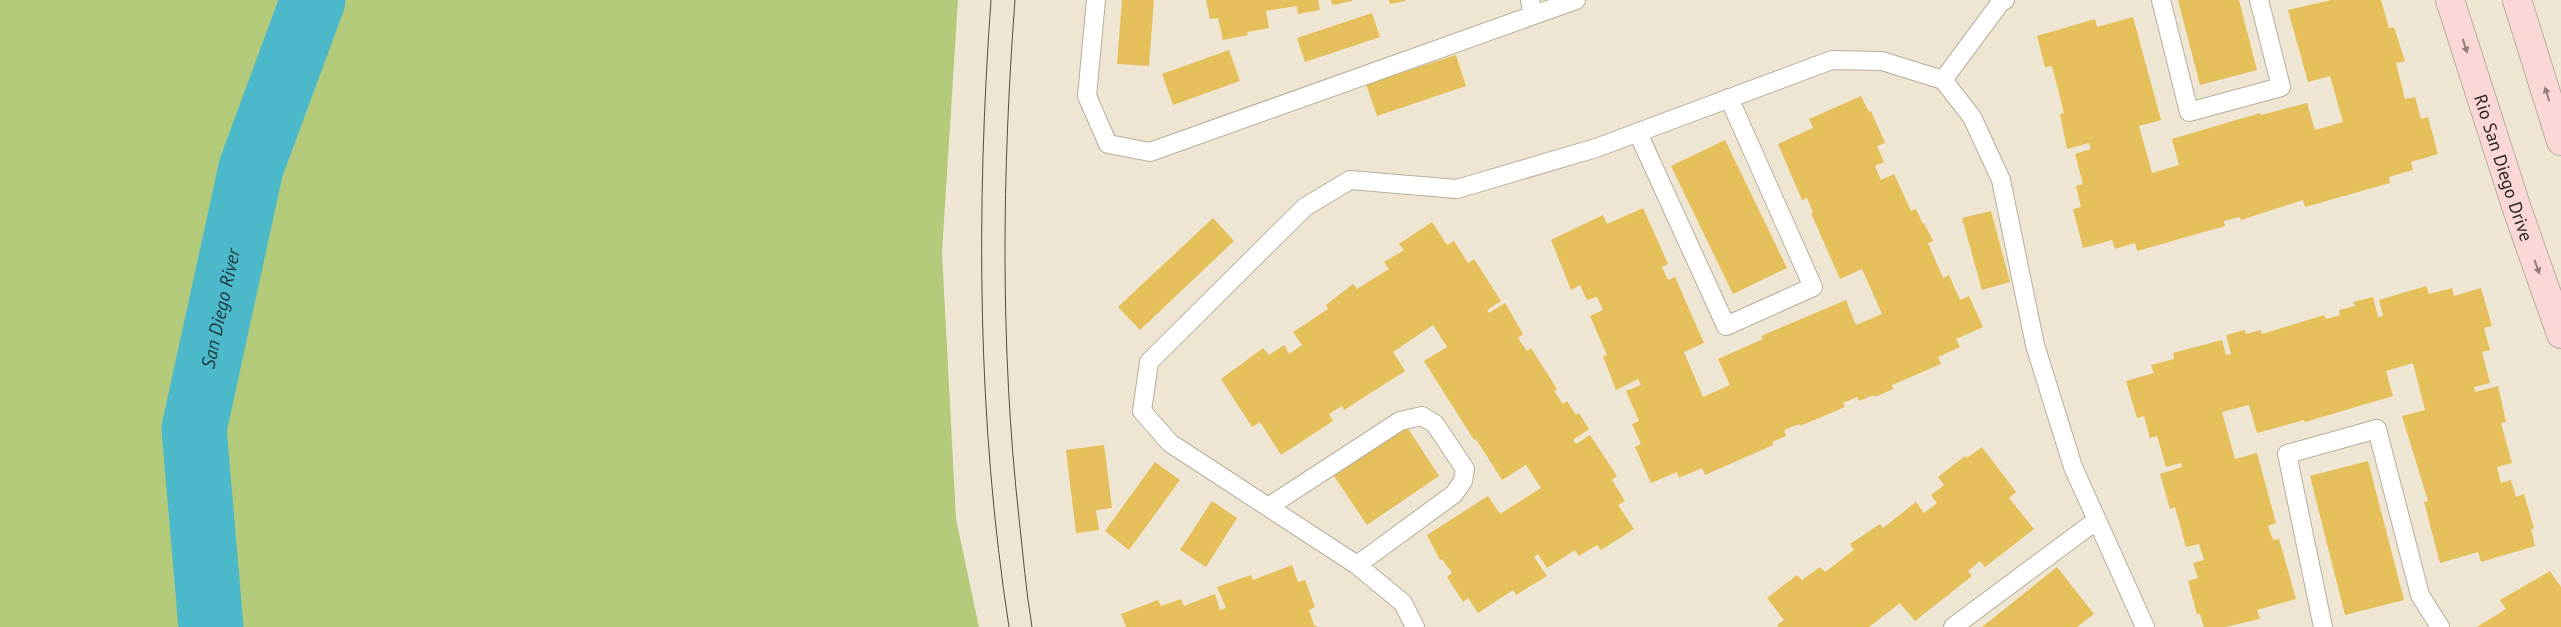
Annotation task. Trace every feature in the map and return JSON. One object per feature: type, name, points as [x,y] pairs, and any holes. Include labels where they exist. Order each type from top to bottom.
[{"type":"main road","name":"Rio San Diego Drive","points":[[2450,0],[2517,210],[2561,334]]},
{"type":"main road","points":[[2517,0],[2561,140]]},
{"type":"lane","points":[[1096,0],[1087,96],[1108,144],[1150,152],[1531,8],[1576,0]]},
{"type":"lane","points":[[1944,80],[2001,2],[2005,0]]},
{"type":"lane","points":[[2161,0],[2189,112],[2282,87],[2259,0]]},
{"type":"lane","points":[[1416,627],[1403,603],[1358,566],[1170,442],[1142,412],[1149,362],[1305,207],[1350,180],[1457,189],[1596,148],[1832,60],[1882,61],[1944,80],[1972,117],[2001,180],[2035,344],[2073,467],[2142,626]]},
{"type":"lane","points":[[1638,133],[1726,326],[1813,287],[1729,98]]},
{"type":"lane","points":[[1268,507],[1400,421],[1422,416],[1435,424],[1465,469],[1463,481],[1454,494],[1358,566]]},
{"type":"lane","points":[[2323,627],[2287,454],[2377,429],[2420,595],[2440,627]]},
{"type":"lane","points":[[1952,627],[2097,520]]},
{"type":"green space","points":[[0,0],[958,0],[942,252],[956,519],[979,627],[0,627]]},
{"type":"building","points":[[1122,0],[1154,0],[1149,66],[1117,64]]},
{"type":"building","points":[[1206,0],[1318,0],[1320,10],[1298,14],[1297,6],[1266,11],[1269,28],[1247,32],[1248,35],[1223,40],[1218,18],[1210,19]]},
{"type":"building","points":[[1331,0],[1352,0],[1352,1],[1332,5]]},
{"type":"building","points":[[1389,0],[1405,0],[1405,1],[1390,4]]},
{"type":"building","points":[[2178,0],[2239,0],[2257,70],[2200,85]]},
{"type":"building","points":[[2331,0],[2381,0],[2389,28],[2394,27],[2405,61],[2396,63],[2405,99],[2415,97],[2421,119],[2428,117],[2438,154],[2411,162],[2413,170],[2389,177],[2390,183],[2305,207],[2303,200],[2241,220],[2239,217],[2224,221],[2225,226],[2137,251],[2135,243],[2115,249],[2112,240],[2083,248],[2073,209],[2081,207],[2076,186],[2083,184],[2075,154],[2091,149],[2089,143],[2067,149],[2060,114],[2064,113],[2052,66],[2045,67],[2037,36],[2095,19],[2097,27],[2133,17],[2161,120],[2139,126],[2152,173],[2179,165],[2172,139],[2260,113],[2261,115],[2307,103],[2315,130],[2343,122],[2330,76],[2308,82],[2288,10]]},
{"type":"building","points":[[1372,13],[1380,37],[1305,62],[1297,38]]},
{"type":"building","points":[[1229,50],[1240,81],[1173,105],[1162,74]]},
{"type":"building","points":[[1456,55],[1466,86],[1377,116],[1366,84]]},
{"type":"building","points":[[1861,96],[1869,112],[1871,111],[1885,143],[1877,146],[1884,162],[1875,166],[1881,180],[1894,174],[1911,211],[1916,209],[1933,241],[1928,243],[1943,278],[1949,275],[1960,300],[1969,296],[1983,327],[1956,339],[1960,347],[1938,357],[1941,364],[1892,385],[1893,389],[1875,397],[1874,395],[1859,401],[1857,397],[1843,403],[1845,407],[1800,426],[1799,424],[1784,430],[1786,436],[1772,442],[1773,445],[1705,475],[1702,468],[1679,478],[1677,472],[1651,483],[1635,447],[1641,444],[1632,424],[1639,421],[1626,391],[1641,385],[1638,379],[1616,390],[1603,356],[1607,355],[1590,316],[1603,310],[1597,297],[1587,300],[1580,285],[1571,290],[1551,240],[1603,215],[1607,224],[1643,208],[1668,264],[1662,267],[1668,280],[1675,277],[1704,343],[1684,352],[1703,397],[1730,385],[1718,359],[1763,339],[1761,336],[1846,300],[1856,325],[1882,314],[1862,269],[1840,279],[1811,213],[1813,212],[1807,198],[1802,200],[1778,144],[1813,128],[1809,119]]},
{"type":"building","points":[[1725,140],[1787,268],[1733,294],[1671,166]]},
{"type":"building","points":[[1991,211],[2010,282],[1982,290],[1962,218]]},
{"type":"building","points":[[1213,218],[1234,241],[1140,330],[1118,307]]},
{"type":"building","points":[[1432,222],[1447,245],[1454,241],[1468,263],[1474,259],[1501,301],[1487,310],[1489,313],[1505,303],[1523,334],[1518,338],[1527,351],[1531,348],[1557,389],[1554,391],[1563,404],[1567,401],[1576,415],[1579,413],[1589,429],[1573,440],[1576,444],[1590,435],[1617,476],[1612,480],[1625,501],[1618,505],[1634,529],[1601,550],[1597,545],[1579,556],[1575,550],[1547,568],[1538,554],[1534,557],[1547,576],[1516,595],[1513,590],[1478,613],[1468,598],[1463,602],[1447,577],[1452,573],[1442,559],[1440,560],[1427,535],[1488,496],[1500,514],[1541,488],[1526,465],[1502,480],[1476,439],[1474,440],[1424,361],[1447,347],[1433,325],[1393,352],[1405,371],[1344,410],[1342,406],[1329,414],[1333,421],[1281,455],[1260,422],[1252,427],[1221,379],[1263,348],[1269,355],[1284,345],[1289,354],[1302,345],[1293,332],[1328,309],[1326,305],[1353,284],[1357,289],[1389,269],[1384,262],[1404,250],[1399,244]]},
{"type":"building","points":[[2426,286],[2429,294],[2452,288],[2454,296],[2481,288],[2492,326],[2484,328],[2490,350],[2482,352],[2490,383],[2474,387],[2475,392],[2498,386],[2506,422],[2501,423],[2512,463],[2497,467],[2501,483],[2511,480],[2516,497],[2524,494],[2534,528],[2531,529],[2535,546],[2481,562],[2478,552],[2440,563],[2424,502],[2428,501],[2402,416],[2425,410],[2413,363],[2386,371],[2393,396],[2305,422],[2304,420],[2257,433],[2249,405],[2222,412],[2235,459],[2257,453],[2276,523],[2268,526],[2273,540],[2279,539],[2296,599],[2257,610],[2260,619],[2225,627],[2204,627],[2200,614],[2197,614],[2188,581],[2198,578],[2193,563],[2204,560],[2199,544],[2186,547],[2175,507],[2170,509],[2160,474],[2182,467],[2181,463],[2166,467],[2157,436],[2150,438],[2144,416],[2137,418],[2126,381],[2154,373],[2151,365],[2174,359],[2173,353],[2222,340],[2226,355],[2231,354],[2226,335],[2245,330],[2246,334],[2261,330],[2262,334],[2324,315],[2326,319],[2340,315],[2339,310],[2355,306],[2353,302],[2373,297],[2378,317],[2383,316],[2379,300]]},
{"type":"building","points":[[1407,427],[1439,476],[1367,525],[1334,476]]},
{"type":"building","points":[[1104,445],[1112,508],[1096,510],[1099,530],[1076,533],[1066,450]]},
{"type":"building","points":[[1982,447],[2016,492],[2009,498],[2034,529],[1985,567],[1980,561],[1968,571],[1972,576],[1915,621],[1900,603],[1869,627],[1779,627],[1777,625],[1784,620],[1767,598],[1797,575],[1802,580],[1820,567],[1825,572],[1854,550],[1850,544],[1880,524],[1883,528],[1916,502],[1924,513],[1937,503],[1931,495],[1944,485],[1938,477],[1965,456],[1967,458]]},
{"type":"building","points":[[2368,461],[2404,600],[2345,615],[2310,476]]},
{"type":"building","points":[[1155,462],[1180,480],[1129,550],[1105,531]]},
{"type":"building","points":[[1212,501],[1237,518],[1206,567],[1180,550]]},
{"type":"building","points":[[1292,565],[1298,582],[1305,580],[1315,607],[1309,610],[1314,625],[1318,627],[1126,627],[1121,614],[1158,600],[1161,606],[1181,599],[1184,606],[1215,594],[1220,610],[1226,608],[1217,587],[1251,575],[1253,580]]},
{"type":"building","points":[[2057,567],[2094,614],[2077,627],[1982,627]]},
{"type":"building","points":[[2550,571],[2561,587],[2561,627],[2477,627],[2506,609],[2500,600]]},
{"type":"waterway","name":"San Diego River","points":[[211,627],[194,429],[251,168],[313,0]]},
{"type":"tram line","points":[[991,0],[983,157],[982,314],[985,393],[991,471],[998,549],[1009,627]]},
{"type":"tram line","points":[[1015,0],[1007,130],[1006,324],[1013,453],[1032,627]]}]
